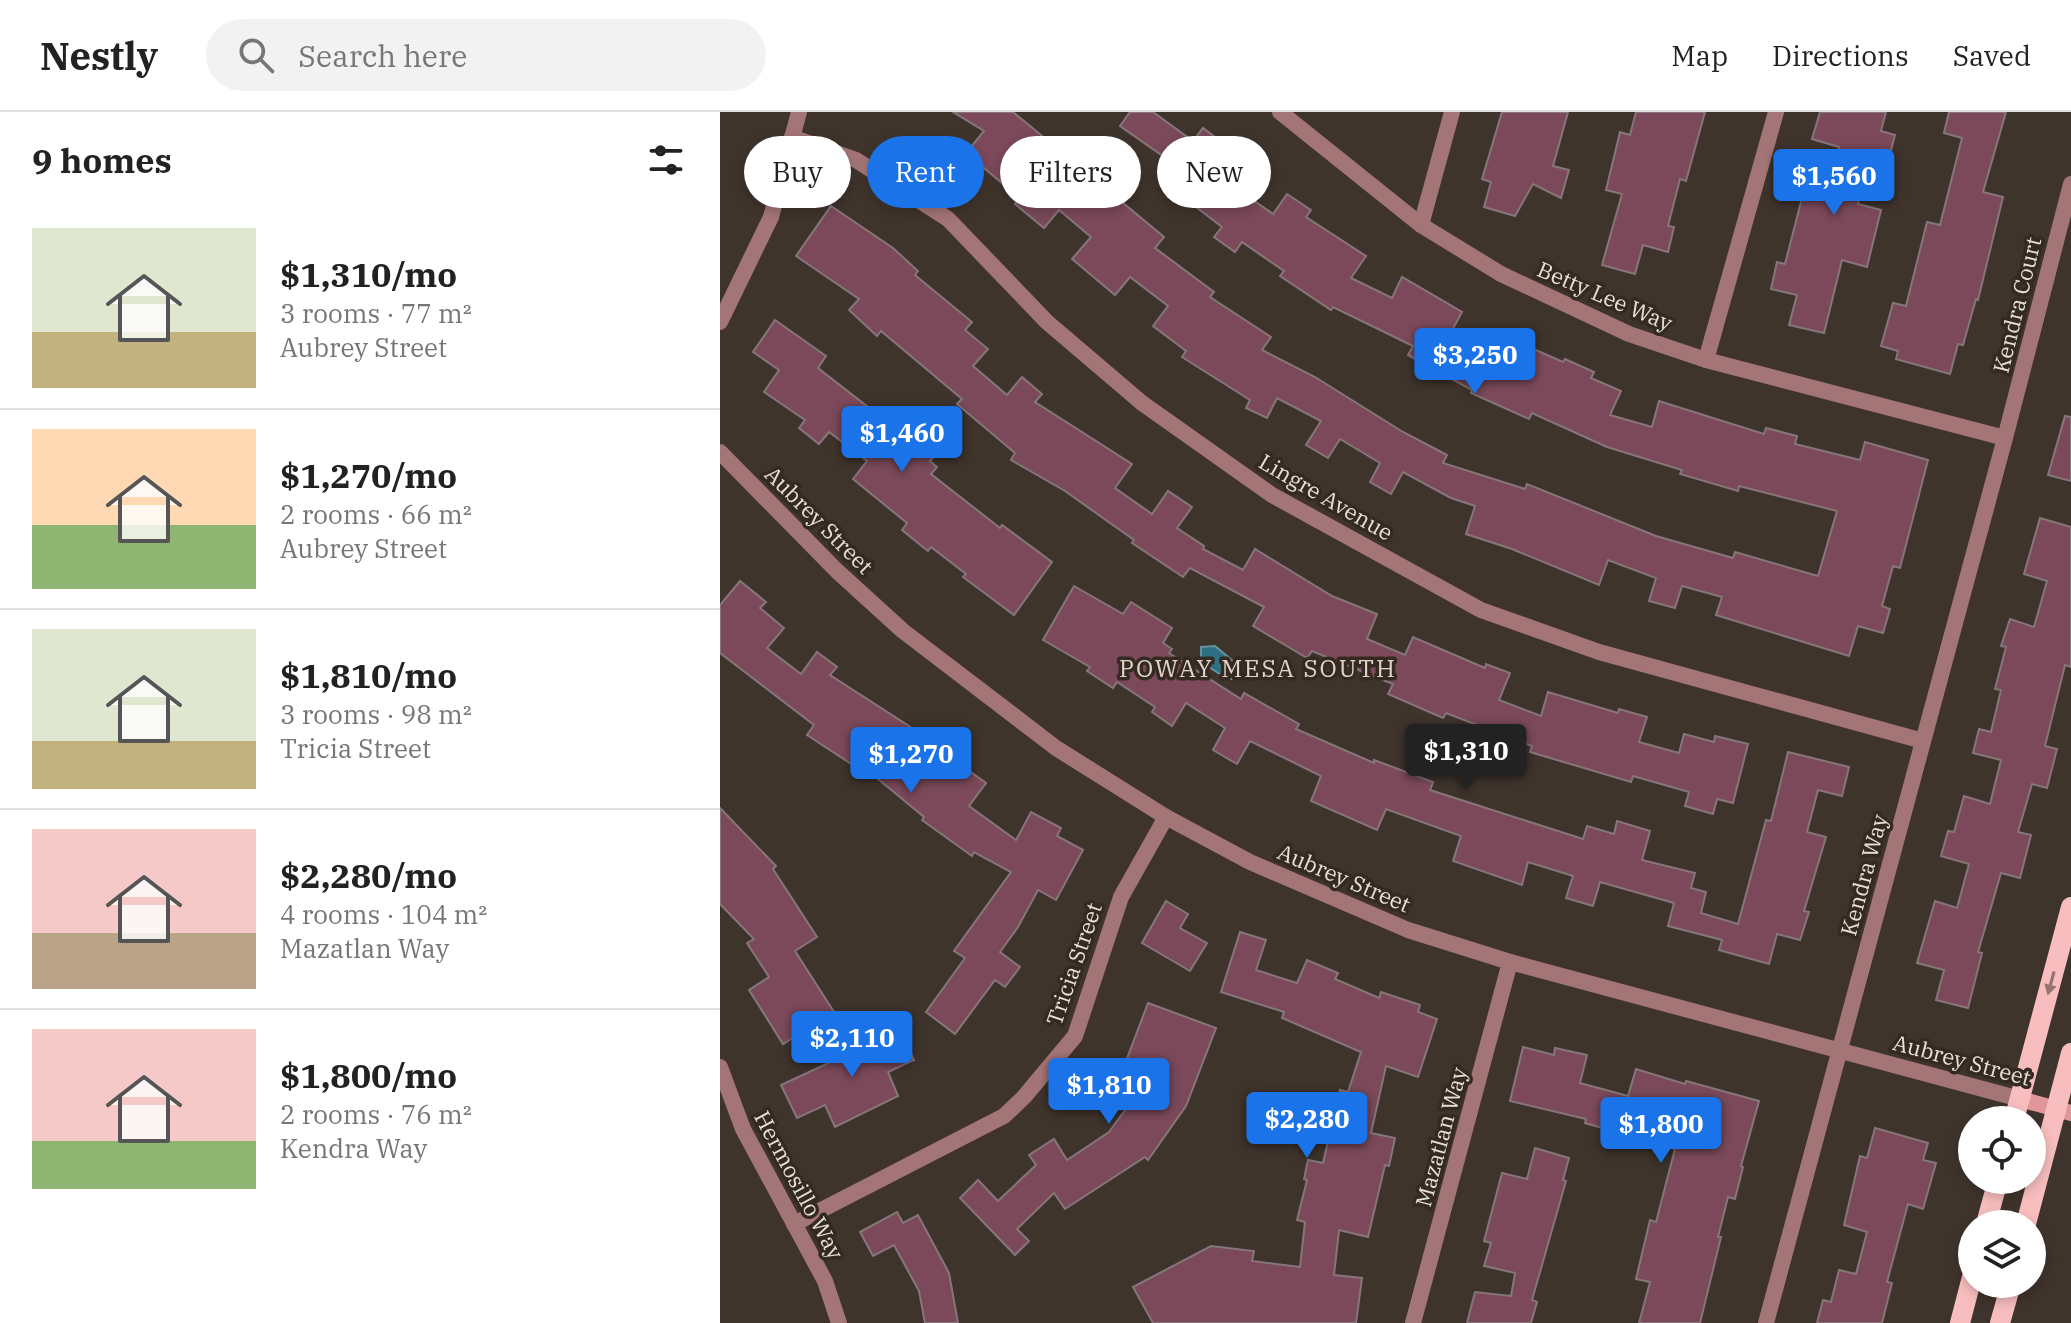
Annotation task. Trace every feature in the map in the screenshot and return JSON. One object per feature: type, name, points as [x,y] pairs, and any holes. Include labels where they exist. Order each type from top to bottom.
[{"type":"main road","points":[[2018,1106],[2071,907]]},
{"type":"main road","points":[[2031,1210],[2066,1107],[2071,1053]]},
{"type":"main road","points":[[1960,1323],[1967,1298]]},
{"type":"main road","points":[[2000,1323],[2007,1298]]},
{"type":"street","points":[[792,136],[799,112]]},
{"type":"street","name":"Betty Lee Way","points":[[1280,112],[1421,225],[1515,281],[1629,334],[1706,360],[2005,438]]},
{"type":"street","points":[[1421,225],[1452,112]]},
{"type":"street","points":[[1706,360],[1776,112]]},
{"type":"street","name":"Lingre Avenue","points":[[851,158],[948,219],[1047,322],[1142,403],[1272,495],[1481,610],[1599,652],[1923,741]]},
{"type":"street","name":"Kendra Court","points":[[2005,438],[2071,184]]},
{"type":"street","points":[[720,322],[773,208]]},
{"type":"street","name":"Kendra Way","points":[[1766,1323],[2005,438]]},
{"type":"street","name":"Aubrey Street","points":[[720,452],[837,571],[903,631],[1056,748],[1166,817],[1250,862],[1408,930],[1510,962],[2020,1099],[2066,1107]]},
{"type":"street","name":"Tricia Street","points":[[794,1224],[1004,1116],[1024,1097],[1075,1036],[1121,897],[1166,817]]},
{"type":"street","name":"Mazatlan Way","points":[[1413,1323],[1510,962]]},
{"type":"street","name":"Hermosillo Way","points":[[720,1067],[743,1129],[825,1281],[839,1323]]},
{"type":"water","points":[[1215,646],[1233,661],[1238,672],[1234,679],[1201,666],[1201,647]]},
{"type":"building","points":[[953,112],[1013,112],[1042,136],[1000,136],[1000,181],[984,168],[984,136],[980,136],[984,131]]},
{"type":"building","points":[[1130,112],[1153,112],[1186,136],[1157,136],[1157,152],[1141,141],[1141,136],[1134,136],[1120,126]]},
{"type":"building","points":[[1502,112],[1568,112],[1553,166],[1569,170],[1561,198],[1533,184],[1515,216],[1484,207],[1491,182],[1482,179]]},
{"type":"building","points":[[1636,112],[1705,112],[1686,181],[1680,179],[1668,226],[1674,227],[1668,252],[1643,245],[1635,274],[1602,265],[1622,194],[1606,190],[1620,132],[1630,135]]},
{"type":"building","points":[[1820,112],[1886,112],[1881,131],[1895,135],[1887,165],[1869,160],[1858,204],[1881,210],[1867,267],[1842,260],[1824,333],[1789,325],[1797,295],[1771,289],[1777,262],[1785,264],[1804,190],[1825,195],[1839,147],[1812,139]]},
{"type":"building","points":[[1949,112],[2006,112],[1983,192],[2003,197],[1978,300],[1963,345],[1958,344],[1950,374],[1896,359],[1898,351],[1881,346],[1893,303],[1906,306],[1927,222],[1940,225],[1962,138],[1944,133]]},
{"type":"building","points":[[1203,128],[1214,136],[1197,136]]},
{"type":"building","points":[[1287,194],[1311,210],[1306,217],[1366,256],[1351,278],[1392,298],[1402,277],[1462,312],[1449,336],[1486,357],[1497,333],[1594,372],[1591,378],[1621,391],[1610,415],[1652,427],[1659,401],[1764,434],[1766,428],[1797,436],[1795,444],[1860,460],[1865,442],[1928,460],[1900,568],[1893,566],[1882,606],[1890,609],[1883,633],[1858,626],[1849,656],[1716,615],[1722,597],[1682,586],[1675,608],[1649,601],[1656,578],[1608,560],[1599,585],[1512,549],[1466,534],[1475,506],[1451,498],[1403,472],[1391,494],[1370,482],[1380,463],[1340,439],[1328,458],[1306,445],[1321,421],[1277,398],[1267,418],[1246,408],[1250,400],[1182,357],[1186,351],[1153,326],[1168,306],[1130,277],[1115,295],[1072,259],[1091,237],[1059,210],[1044,228],[1020,208],[1129,208],[1164,237],[1155,248],[1214,292],[1210,297],[1271,337],[1262,350],[1315,377],[1403,432],[1447,455],[1443,463],[1525,489],[1527,484],[1656,536],[1733,558],[1735,552],[1818,576],[1837,511],[1739,486],[1738,491],[1680,474],[1682,470],[1607,447],[1532,413],[1529,419],[1471,393],[1472,390],[1408,355],[1413,346],[1333,307],[1331,310],[1280,276],[1284,271],[1242,242],[1235,252],[1214,237],[1222,227],[1197,208],[1264,208],[1273,214]]},
{"type":"building","points":[[830,208],[834,208],[893,248],[918,271],[915,275],[972,322],[965,330],[988,349],[973,366],[1007,395],[1022,377],[1042,394],[1035,402],[1132,464],[1115,488],[1152,514],[1168,491],[1192,507],[1177,528],[1204,546],[1203,549],[1243,570],[1255,549],[1332,596],[1377,614],[1367,639],[1405,655],[1413,637],[1485,668],[1486,664],[1510,673],[1499,700],[1541,716],[1548,692],[1618,713],[1619,709],[1647,717],[1639,742],[1679,753],[1684,734],[1714,742],[1715,736],[1748,744],[1733,803],[1717,799],[1713,814],[1685,806],[1689,792],[1633,776],[1631,782],[1530,752],[1532,746],[1446,713],[1443,718],[1388,694],[1393,684],[1312,651],[1307,658],[1253,626],[1264,607],[1190,568],[1183,577],[1132,543],[1134,540],[1065,491],[1011,460],[1015,453],[957,404],[962,399],[881,331],[877,336],[849,310],[859,299],[796,256]]},
{"type":"building","points":[[775,320],[826,356],[818,368],[895,428],[902,419],[940,450],[930,461],[937,467],[931,474],[1000,528],[1002,525],[1052,562],[1014,615],[963,577],[966,574],[931,547],[928,551],[902,530],[907,523],[853,479],[867,461],[829,432],[819,444],[799,428],[805,420],[764,392],[779,370],[753,352]]},
{"type":"building","points":[[2065,416],[2071,417],[2071,481],[2048,475]]},
{"type":"building","points":[[2040,518],[2071,527],[2071,667],[2065,665],[2045,746],[2057,749],[2047,788],[2032,784],[2018,832],[2031,835],[2020,878],[2001,873],[1978,952],[1982,953],[1968,1008],[1936,1000],[1944,970],[1917,963],[1935,901],[1957,908],[1969,864],[1941,856],[1948,831],[1954,832],[1964,796],[1990,804],[2001,760],[1973,753],[1979,729],[1991,732],[2001,690],[1995,689],[2006,647],[2001,646],[2010,619],[2034,627],[2047,581],[2024,574]]},
{"type":"building","points":[[740,581],[766,602],[760,608],[784,628],[767,648],[801,674],[817,652],[837,667],[830,675],[909,726],[959,769],[961,765],[986,783],[969,806],[1016,840],[1031,812],[1061,828],[1057,836],[1083,850],[1056,900],[1038,890],[1000,952],[1020,967],[1005,987],[995,980],[955,1034],[926,1012],[965,958],[954,951],[1011,872],[974,852],[972,856],[922,820],[924,817],[861,765],[859,769],[807,735],[814,725],[720,653],[720,605]]},
{"type":"building","points":[[1074,586],[1123,614],[1131,602],[1172,628],[1163,643],[1172,649],[1169,653],[1241,699],[1244,693],[1299,724],[1296,729],[1374,763],[1374,760],[1433,782],[1430,790],[1583,839],[1587,826],[1614,834],[1617,821],[1650,831],[1642,860],[1695,873],[1691,888],[1706,892],[1701,913],[1738,924],[1766,820],[1771,821],[1788,752],[1849,767],[1842,796],[1818,790],[1807,832],[1826,837],[1804,911],[1809,912],[1800,940],[1777,934],[1769,964],[1719,950],[1722,940],[1668,926],[1674,903],[1600,882],[1593,906],[1566,898],[1573,876],[1528,862],[1522,885],[1453,861],[1461,836],[1386,809],[1377,830],[1311,801],[1321,776],[1250,741],[1237,764],[1213,750],[1225,728],[1186,703],[1172,726],[1152,712],[1155,707],[1117,682],[1113,688],[1087,671],[1090,667],[1043,640]]},
{"type":"building","points":[[720,808],[776,866],[773,869],[817,937],[795,951],[834,1012],[783,1044],[749,990],[769,977],[747,943],[754,939],[720,904]]},
{"type":"building","points":[[1166,901],[1188,914],[1180,928],[1207,943],[1190,971],[1142,943]]},
{"type":"building","points":[[1240,932],[1266,940],[1256,970],[1297,983],[1307,960],[1338,973],[1335,979],[1379,998],[1381,992],[1420,1005],[1418,1012],[1437,1019],[1418,1077],[1386,1066],[1371,1133],[1395,1138],[1389,1166],[1385,1165],[1368,1237],[1339,1230],[1334,1275],[1362,1278],[1356,1323],[1153,1323],[1133,1287],[1211,1246],[1254,1251],[1252,1261],[1300,1267],[1305,1222],[1297,1220],[1307,1180],[1304,1179],[1308,1160],[1323,1163],[1340,1090],[1348,1092],[1361,1052],[1282,1018],[1284,1012],[1221,992]]},
{"type":"building","points":[[1148,1003],[1216,1028],[1186,1106],[1148,1160],[1145,1157],[1065,1209],[1054,1193],[1017,1229],[1029,1241],[1015,1255],[960,1198],[978,1180],[998,1201],[1036,1165],[1029,1155],[1054,1139],[1067,1160],[1109,1132],[1128,1106],[1109,1093],[1120,1077]]},
{"type":"building","points":[[898,1026],[914,1060],[888,1072],[898,1096],[835,1127],[825,1105],[797,1118],[781,1085],[848,1054],[846,1049]]},
{"type":"building","points":[[1523,1047],[1554,1055],[1555,1048],[1587,1055],[1580,1083],[1628,1096],[1636,1069],[1759,1101],[1735,1199],[1728,1197],[1700,1323],[1639,1323],[1650,1282],[1636,1279],[1650,1220],[1656,1222],[1675,1149],[1585,1123],[1586,1119],[1510,1101]]},
{"type":"building","points":[[1875,1128],[1928,1143],[1923,1160],[1936,1163],[1923,1209],[1908,1204],[1887,1282],[1892,1283],[1882,1323],[1817,1323],[1823,1300],[1831,1302],[1839,1270],[1856,1274],[1867,1232],[1844,1225],[1860,1156],[1867,1158]]},
{"type":"building","points":[[1535,1148],[1569,1158],[1563,1180],[1566,1181],[1532,1300],[1537,1302],[1531,1323],[1467,1323],[1475,1292],[1511,1296],[1515,1273],[1484,1266],[1491,1243],[1484,1241],[1502,1173],[1527,1179]]},
{"type":"building","points":[[897,1212],[903,1223],[918,1215],[949,1273],[958,1323],[925,1323],[919,1291],[894,1245],[873,1256],[860,1232]]},
{"type":"district","name":"POWAY MESA SOUTH","points":[[1258,669]]}]
